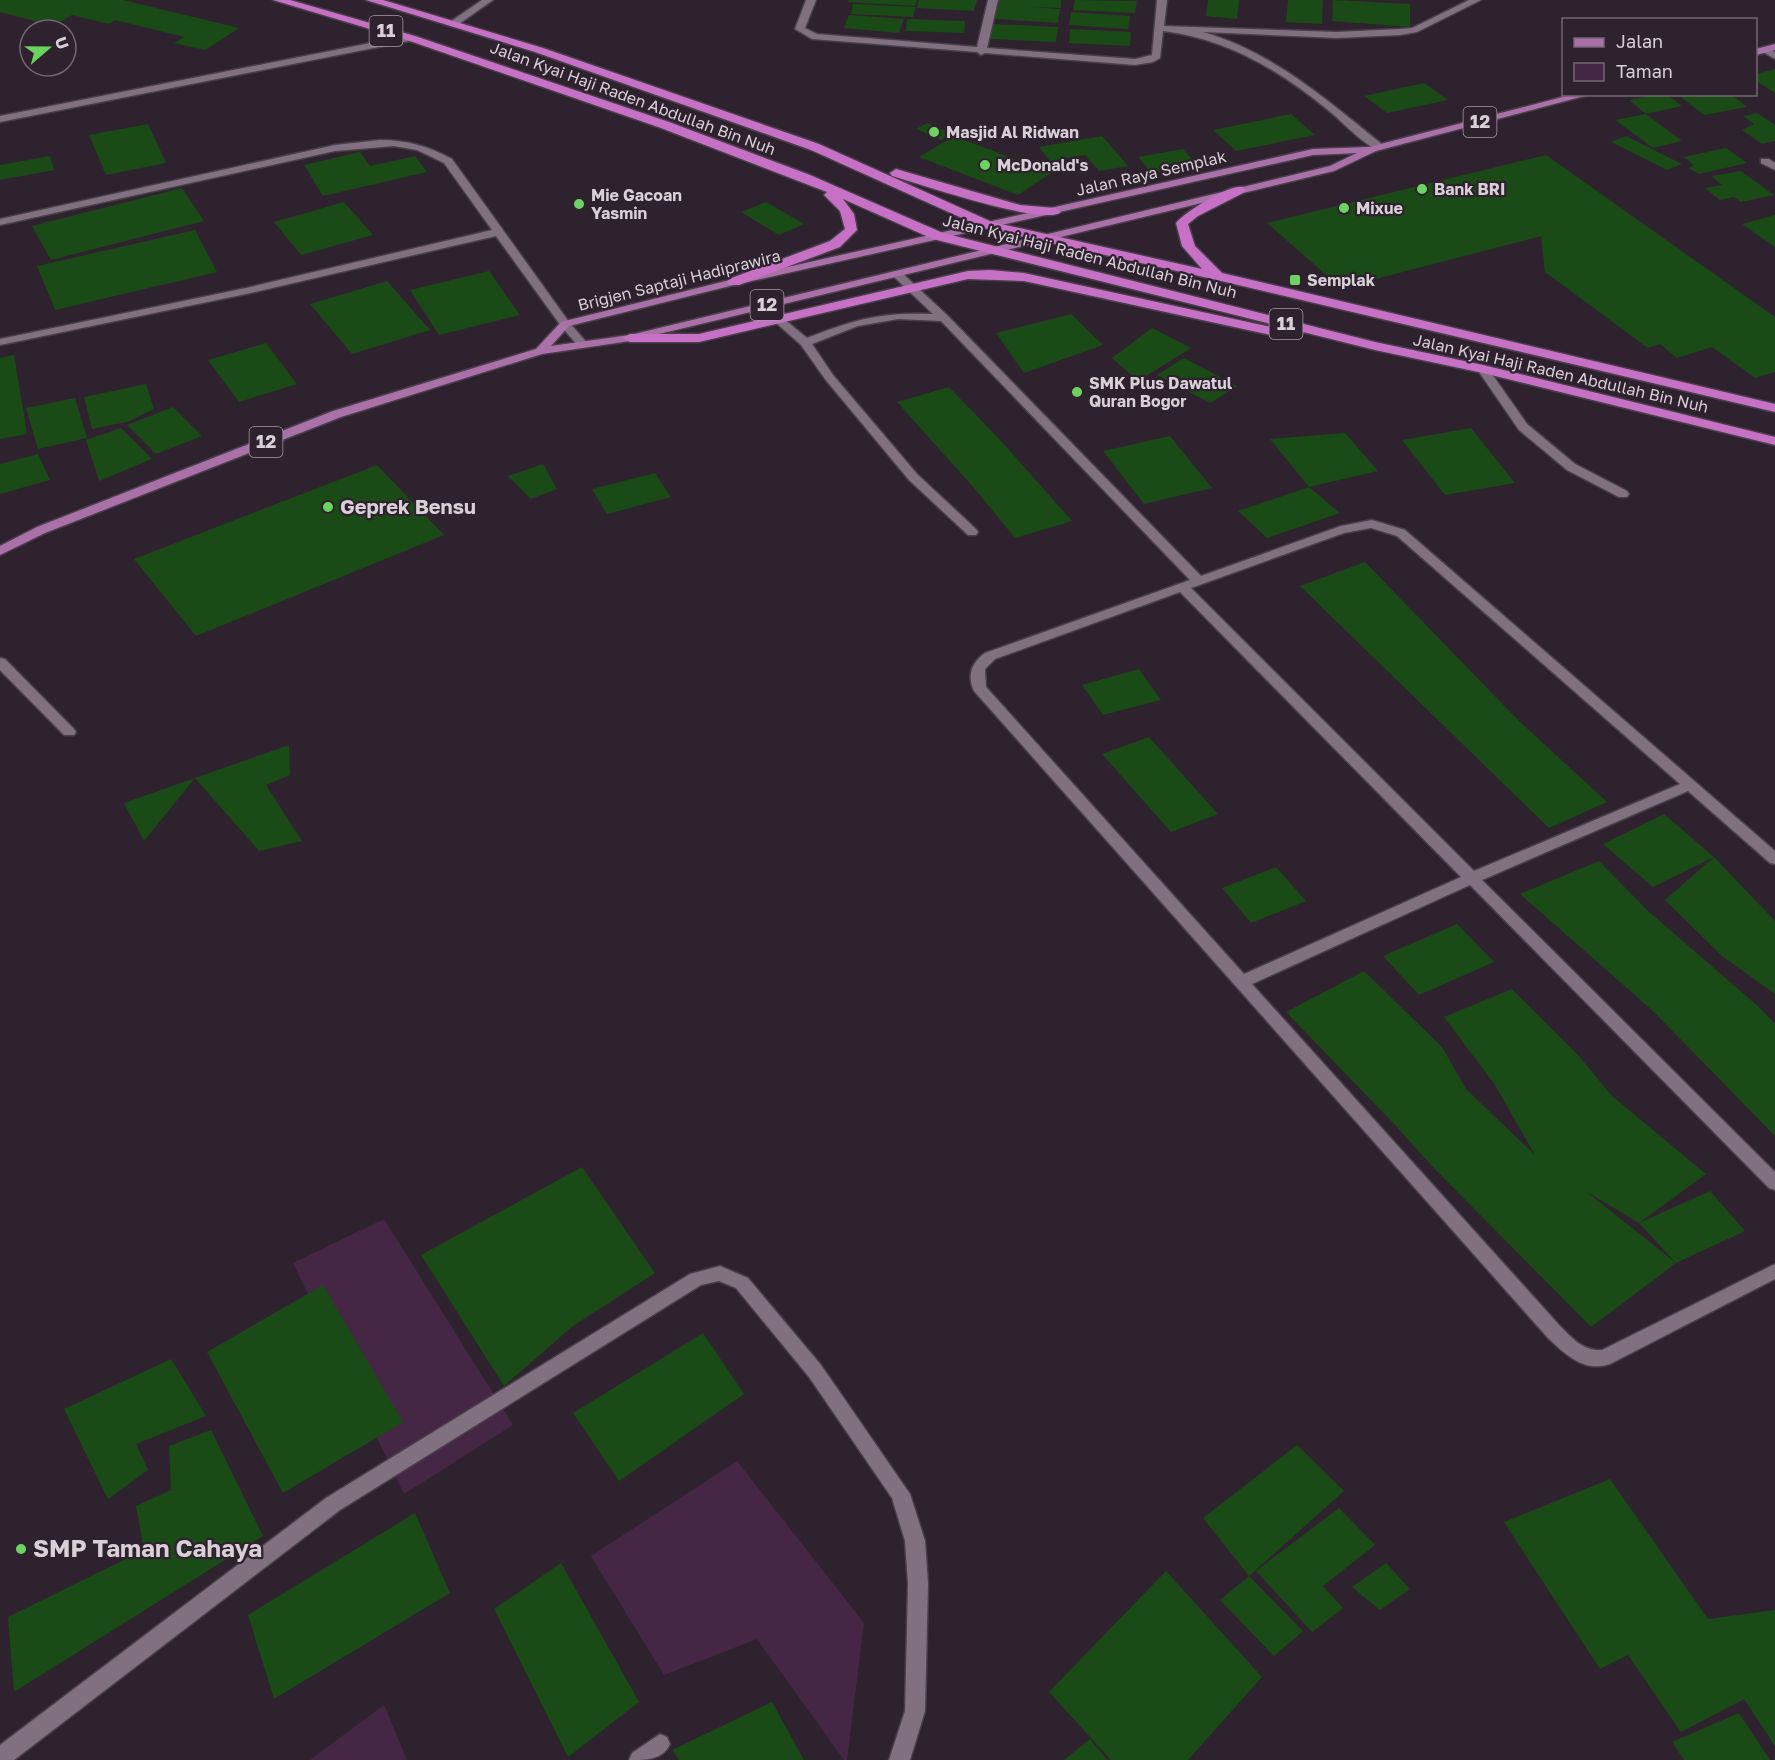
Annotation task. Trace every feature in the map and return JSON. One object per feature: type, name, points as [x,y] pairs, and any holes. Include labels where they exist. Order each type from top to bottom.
[{"type":"highway","name":"Jalan Kyai Haji Raden Abdullah Bin Nuh","points":[[278,0],[411,38],[665,125],[806,178],[938,236],[1375,346],[1483,369],[1775,441]]},
{"type":"highway","name":"Jalan Kyai Haji Raden Abdullah Bin Nuh","points":[[371,0],[539,50],[711,109],[815,147],[988,225],[1217,276],[1775,408]]},
{"type":"highway","points":[[815,147],[960,193],[1019,209],[1055,212]]},
{"type":"highway","name":"12","points":[[734,282],[835,244],[852,230],[852,218],[844,205],[806,178]]},
{"type":"highway","name":"12","points":[[1217,276],[1195,256],[1184,239],[1182,223],[1194,213],[1239,190]]},
{"type":"highway","points":[[630,338],[699,338],[780,321],[912,287],[968,275],[990,274],[1024,277],[1266,331],[1375,346]]},
{"type":"main road","name":"Jalan Raya Semplak","points":[[938,236],[1055,212],[1313,152],[1376,148],[1579,96]]},
{"type":"main road","name":"Jalan Raya Semplak","points":[[993,249],[1335,168],[1376,148]]},
{"type":"main road","name":"Brigjen Saptaji Hadiprawira","points":[[540,351],[565,324],[734,282],[938,236]]},
{"type":"main road","name":"12","points":[[0,551],[41,530],[337,414],[540,351],[630,338],[993,249]]},
{"type":"street","points":[[453,24],[488,0]]},
{"type":"street","points":[[811,0],[800,29],[815,37],[981,52],[1135,62],[1150,60],[1157,56],[1162,0]]},
{"type":"street","points":[[981,52],[993,0]]},
{"type":"street","points":[[1158,28],[1337,35],[1400,32],[1414,30],[1476,0]]},
{"type":"street","points":[[1186,29],[1233,45],[1298,81],[1376,148]]},
{"type":"street","points":[[0,119],[411,38]]},
{"type":"street","points":[[1770,48],[1775,56]]},
{"type":"street","points":[[0,222],[335,148],[389,142],[412,143],[432,150],[448,161],[565,324],[583,345]]},
{"type":"street","points":[[1765,161],[1775,167]]},
{"type":"street","points":[[0,342],[246,291],[499,232]]},
{"type":"street","points":[[897,274],[944,318],[1199,581]]},
{"type":"street","points":[[805,343],[855,322],[898,316],[944,318]]},
{"type":"street","points":[[780,321],[805,343],[830,377],[913,477],[972,532]]},
{"type":"street","points":[[1483,369],[1523,427],[1571,467],[1623,494]]},
{"type":"street","points":[[1775,859],[1401,533],[1372,524],[1341,530],[998,652],[980,663],[975,673],[979,688],[1554,1332],[1577,1354],[1590,1360],[1604,1358],[1775,1271]]},
{"type":"street","points":[[1182,587],[1775,1184]]},
{"type":"street","points":[[0,662],[69,732]]},
{"type":"street","points":[[1241,982],[1472,878],[1690,785]]},
{"type":"street","points":[[0,1758],[333,1504],[696,1279],[720,1274],[742,1282],[815,1371],[900,1494],[915,1541],[918,1584],[915,1711],[904,1751],[898,1760]]},
{"type":"street","points":[[639,1760],[660,1744]]},
{"type":"green space","points":[[384,1219],[513,1425],[404,1494],[293,1263]]},
{"type":"green space","points":[[737,1461],[864,1623],[847,1760],[844,1760],[757,1639],[664,1675],[591,1556]]},
{"type":"green space","points":[[384,1705],[407,1760],[310,1760]]},
{"type":"building","points":[[0,0],[123,0],[239,28],[205,50],[174,43],[184,37],[115,20],[109,24],[72,15],[67,18],[23,18],[0,12]]},
{"type":"building","points":[[848,0],[917,0],[915,6],[848,2]]},
{"type":"building","points":[[919,0],[977,0],[974,11],[917,8]]},
{"type":"building","points":[[999,0],[1061,0],[1061,8],[1033,7],[1060,9],[1058,23],[995,19]]},
{"type":"building","points":[[1075,0],[1137,1],[1135,13],[1073,10]]},
{"type":"building","points":[[1208,0],[1239,0],[1237,19],[1206,16]]},
{"type":"building","points":[[1288,0],[1323,0],[1322,24],[1286,22]]},
{"type":"building","points":[[1333,0],[1410,4],[1410,27],[1332,21]]},
{"type":"building","points":[[853,4],[916,7],[913,17],[851,14]]},
{"type":"building","points":[[1071,12],[1130,16],[1128,29],[1069,25]]},
{"type":"building","points":[[849,15],[904,19],[899,33],[844,28]]},
{"type":"building","points":[[907,19],[965,21],[964,33],[906,31]]},
{"type":"building","points":[[993,24],[1058,27],[1056,42],[990,39]]},
{"type":"building","points":[[1070,29],[1131,32],[1130,46],[1069,43]]},
{"type":"building","points":[[1775,69],[1775,93],[1757,82],[1757,74]]},
{"type":"building","points":[[1424,83],[1448,100],[1387,113],[1364,96]]},
{"type":"building","points":[[1650,96],[1669,96],[1682,106],[1646,114],[1629,100]]},
{"type":"building","points":[[1680,96],[1733,96],[1747,107],[1704,115]]},
{"type":"building","points":[[1757,113],[1775,125],[1775,141],[1762,144],[1742,130],[1754,124],[1743,116]]},
{"type":"building","points":[[1291,114],[1315,135],[1236,151],[1213,130]]},
{"type":"building","points":[[1646,114],[1682,141],[1653,148],[1615,120]]},
{"type":"building","name":"Masjid Al Ridwan","points":[[927,123],[952,134],[941,140],[916,129]]},
{"type":"building","points":[[148,124],[166,163],[106,175],[89,135]]},
{"type":"building","name":"McDonald's","points":[[954,136],[1051,173],[1018,195],[919,157]]},
{"type":"building","points":[[1102,136],[1128,166],[1099,171],[1085,155],[1050,161],[1039,147]]},
{"type":"building","points":[[1626,136],[1682,164],[1667,170],[1611,142]]},
{"type":"building","points":[[1726,148],[1747,163],[1699,174],[1688,168],[1694,165],[1684,157]]},
{"type":"building","points":[[1183,149],[1196,164],[1151,172],[1138,157]]},
{"type":"building","points":[[360,152],[370,166],[415,156],[427,172],[323,196],[304,165]]},
{"type":"building","points":[[1546,155],[1775,317],[1775,372],[1755,378],[1712,347],[1677,358],[1660,344],[1648,348],[1545,272],[1541,236],[1341,288],[1267,223]]},
{"type":"building","points":[[50,156],[54,170],[0,180],[0,165]]},
{"type":"building","points":[[1741,171],[1774,195],[1741,202],[1734,197],[1720,200],[1705,188],[1722,185],[1711,176]]},
{"type":"building","points":[[182,188],[204,221],[51,260],[32,226]]},
{"type":"building","points":[[344,202],[373,235],[301,255],[274,222]]},
{"type":"building","points":[[766,202],[804,224],[779,235],[741,212]]},
{"type":"building","points":[[1775,215],[1775,247],[1742,224]]},
{"type":"building","points":[[195,230],[217,272],[55,310],[37,266]]},
{"type":"building","points":[[489,271],[520,315],[439,335],[410,290]]},
{"type":"building","points":[[387,281],[430,330],[352,354],[310,304]]},
{"type":"building","points":[[1071,314],[1103,345],[1024,373],[996,333]]},
{"type":"building","points":[[1152,328],[1191,348],[1138,381],[1112,358]]},
{"type":"building","points":[[266,343],[297,384],[239,402],[208,360]]},
{"type":"building","points":[[14,355],[27,434],[0,439],[0,358]]},
{"type":"building","points":[[1184,358],[1237,386],[1210,403],[1157,375]]},
{"type":"building","points":[[146,384],[154,409],[127,422],[92,429],[84,397]]},
{"type":"building","points":[[949,387],[1002,442],[1072,521],[1015,538],[975,489],[897,402]]},
{"type":"building","points":[[75,398],[87,438],[38,449],[26,408]]},
{"type":"building","points":[[173,407],[202,436],[156,454],[127,425]]},
{"type":"building","points":[[121,428],[152,459],[99,481],[86,440]]},
{"type":"building","points":[[1471,428],[1515,483],[1445,495],[1402,440]]},
{"type":"building","points":[[1345,433],[1378,471],[1309,487],[1270,439]]},
{"type":"building","points":[[1170,436],[1212,488],[1144,504],[1103,451]]},
{"type":"building","points":[[38,454],[50,480],[0,494],[0,464]]},
{"type":"building","points":[[543,464],[557,489],[531,499],[508,476]]},
{"type":"building","points":[[377,465],[444,535],[196,636],[134,559]]},
{"type":"building","points":[[655,473],[671,497],[607,514],[592,489]]},
{"type":"building","points":[[1309,487],[1340,513],[1267,538],[1238,511]]},
{"type":"building","points":[[1365,562],[1518,720],[1607,802],[1549,828],[1300,586]]},
{"type":"building","points":[[1139,669],[1161,700],[1103,715],[1082,685]]},
{"type":"building","points":[[1149,737],[1218,814],[1171,832],[1102,754]]},
{"type":"building","points":[[289,745],[290,775],[266,785],[302,841],[259,851],[195,778]]},
{"type":"building","points":[[195,778],[144,841],[124,803]]},
{"type":"building","points":[[1664,814],[1714,857],[1653,887],[1603,844]]},
{"type":"building","points":[[1714,857],[1775,921],[1775,994],[1722,956],[1665,900]]},
{"type":"building","points":[[1599,861],[1647,910],[1760,1008],[1775,1024],[1775,1136],[1653,1011],[1520,894]]},
{"type":"building","points":[[1276,867],[1306,901],[1251,923],[1222,888]]},
{"type":"building","points":[[1457,924],[1494,962],[1419,995],[1383,956]]},
{"type":"building","points":[[1364,971],[1442,1047],[1466,1089],[1535,1155],[1495,1085],[1444,1017],[1512,989],[1578,1055],[1612,1096],[1706,1174],[1639,1223],[1587,1192],[1676,1263],[1591,1327],[1430,1164],[1286,1012]]},
{"type":"building","points":[[582,1167],[655,1273],[573,1326],[504,1386],[421,1255]]},
{"type":"building","points":[[1710,1191],[1745,1231],[1676,1263],[1639,1223]]},
{"type":"building","points":[[323,1285],[403,1422],[283,1493],[207,1352]]},
{"type":"building","points":[[703,1333],[744,1394],[619,1481],[573,1413]]},
{"type":"building","points":[[171,1359],[206,1416],[136,1444],[148,1470],[108,1499],[64,1409]]},
{"type":"building","points":[[211,1430],[263,1536],[14,1692],[8,1617],[144,1550],[136,1506],[171,1490],[169,1446]]},
{"type":"building","points":[[1297,1445],[1344,1491],[1249,1576],[1203,1518]]},
{"type":"building","points":[[1610,1479],[1708,1619],[1775,1610],[1775,1746],[1744,1699],[1681,1732],[1628,1655],[1600,1669],[1504,1522]]},
{"type":"building","points":[[1339,1508],[1375,1545],[1323,1586],[1343,1608],[1312,1632],[1256,1571]]},
{"type":"building","points":[[415,1513],[450,1593],[274,1699],[248,1615]]},
{"type":"building","points":[[561,1563],[639,1702],[568,1757],[494,1609]]},
{"type":"building","points":[[1386,1563],[1410,1589],[1380,1610],[1352,1587]]},
{"type":"building","points":[[1166,1571],[1262,1677],[1188,1760],[1111,1760],[1049,1692]]},
{"type":"building","points":[[1249,1576],[1303,1631],[1274,1656],[1220,1600]]},
{"type":"building","points":[[772,1702],[804,1760],[679,1760],[672,1750]]},
{"type":"building","points":[[1739,1713],[1770,1760],[1684,1760],[1672,1742]]},
{"type":"building","points":[[1090,1739],[1107,1760],[1064,1760]]},
{"type":"place","name":"Masjid Al Ridwan","points":[[934,132]]},
{"type":"place","name":"McDonald's","points":[[985,165]]},
{"type":"place","name":"Bank BRI","points":[[1422,189]]},
{"type":"place","name":"Mie Gacoan Yasmin","points":[[579,204]]},
{"type":"place","name":"Mixue","points":[[1344,208]]},
{"type":"place","name":"Semplak","points":[[1295,280]]},
{"type":"place","name":"SMK Plus Dawatul Quran Bogor","points":[[1077,392]]},
{"type":"place","name":"Geprek Bensu","points":[[328,507]]},
{"type":"place","name":"SMP Taman Cahaya","points":[[21,1549]]}]
